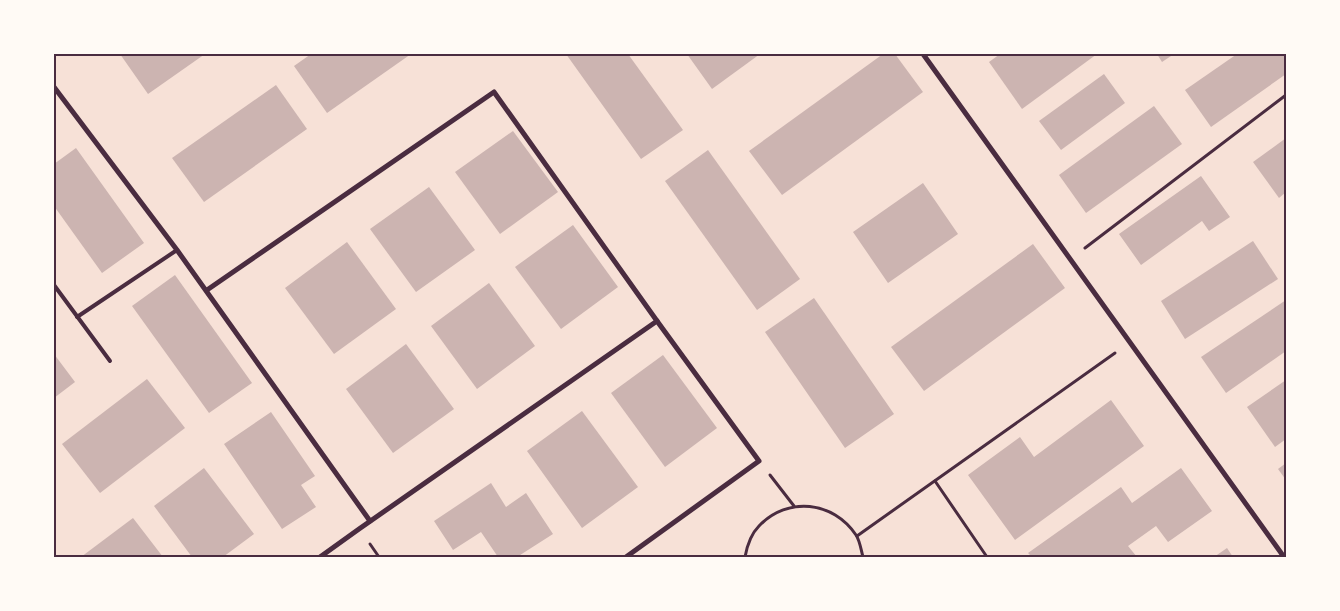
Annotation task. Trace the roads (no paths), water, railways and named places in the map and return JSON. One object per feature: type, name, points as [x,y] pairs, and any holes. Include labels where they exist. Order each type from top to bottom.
[{"type":"street","points":[[923,54],[1284,557]]},
{"type":"street","points":[[54,86],[207,290],[370,521]]},
{"type":"street","points":[[207,290],[494,92],[759,461],[626,557]]},
{"type":"street","points":[[320,557],[657,321]]},
{"type":"lane","points":[[77,317],[177,250]]},
{"type":"lane","points":[[54,285],[110,361]]}]
